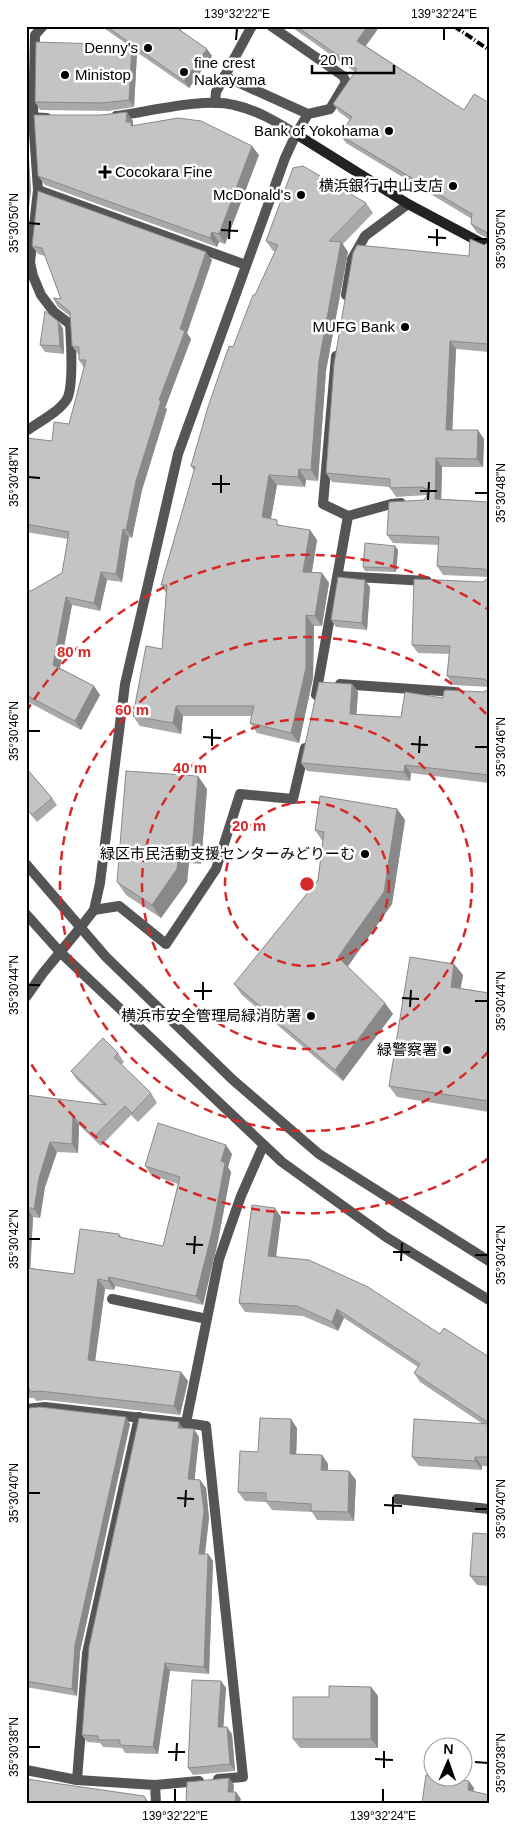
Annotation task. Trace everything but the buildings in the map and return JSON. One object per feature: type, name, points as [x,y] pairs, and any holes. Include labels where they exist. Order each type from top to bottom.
[{"type":"main road","points":[[296,134],[408,204],[489,248]]},
{"type":"street","points":[[26,431],[60,407],[68,398],[71,360],[70,324],[54,312],[41,295],[32,276],[30,262],[38,190],[30,118],[35,35],[42,26]]},
{"type":"street","points":[[215,103],[216,92],[252,26]]},
{"type":"street","points":[[224,76],[308,114],[330,109],[346,82],[343,76],[271,26]]},
{"type":"street","points":[[108,118],[215,103],[232,104],[248,109],[296,134]]},
{"type":"street","points":[[26,997],[94,910],[100,883],[125,684],[162,518],[186,428],[285,158],[308,114]]},
{"type":"street","points":[[30,118],[61,118]]},
{"type":"street","points":[[38,190],[246,264]]},
{"type":"street","points":[[344,307],[352,259],[365,236],[408,204]]},
{"type":"street","points":[[338,345],[333,372],[323,504],[348,516],[391,504],[409,503]]},
{"type":"street","points":[[315,702],[348,516]]},
{"type":"street","points":[[338,576],[442,582]]},
{"type":"street","points":[[319,683],[469,693]]},
{"type":"street","points":[[94,910],[119,906],[166,944],[216,869],[240,794],[293,799],[306,741]]},
{"type":"street","points":[[26,864],[106,957],[219,1068],[319,1154],[489,1261]]},
{"type":"street","points":[[26,914],[60,952],[282,1162],[386,1237],[489,1300]]},
{"type":"street","points":[[186,1423],[219,1259],[263,1146]]},
{"type":"street","points":[[112,1299],[206,1319]]},
{"type":"street","points":[[26,1409],[45,1407],[206,1426],[243,1777],[155,1785],[77,1780],[26,1770]]},
{"type":"street","points":[[77,1780],[87,1653],[139,1417]]},
{"type":"street","points":[[397,1498],[489,1508]]},
{"type":"street","points":[[155,1785],[156,1803]]},
{"type":"railway","points":[[454,26],[489,50]]},
{"type":"place","name":"Denny's","points":[[148,48]]},
{"type":"place","name":"fine crest Nakayama","points":[[184,72]]},
{"type":"place","name":"Ministop","points":[[65,75]]},
{"type":"place","name":"Bank of Yokohama","points":[[389,131]]},
{"type":"place","name":"Cocokara Fine","points":[[105,172]]},
{"type":"place","name":"横浜銀行 中山支店","points":[[453,186]]},
{"type":"place","name":"McDonald's","points":[[301,195]]},
{"type":"place","name":"MUFG Bank","points":[[405,327]]},
{"type":"place","name":"緑区市民活動支援センターみどりーむ","points":[[365,854]]},
{"type":"place","name":"横浜市安全管理局緑消防署","points":[[311,1016]]},
{"type":"place","name":"緑警察署","points":[[447,1050]]}]
